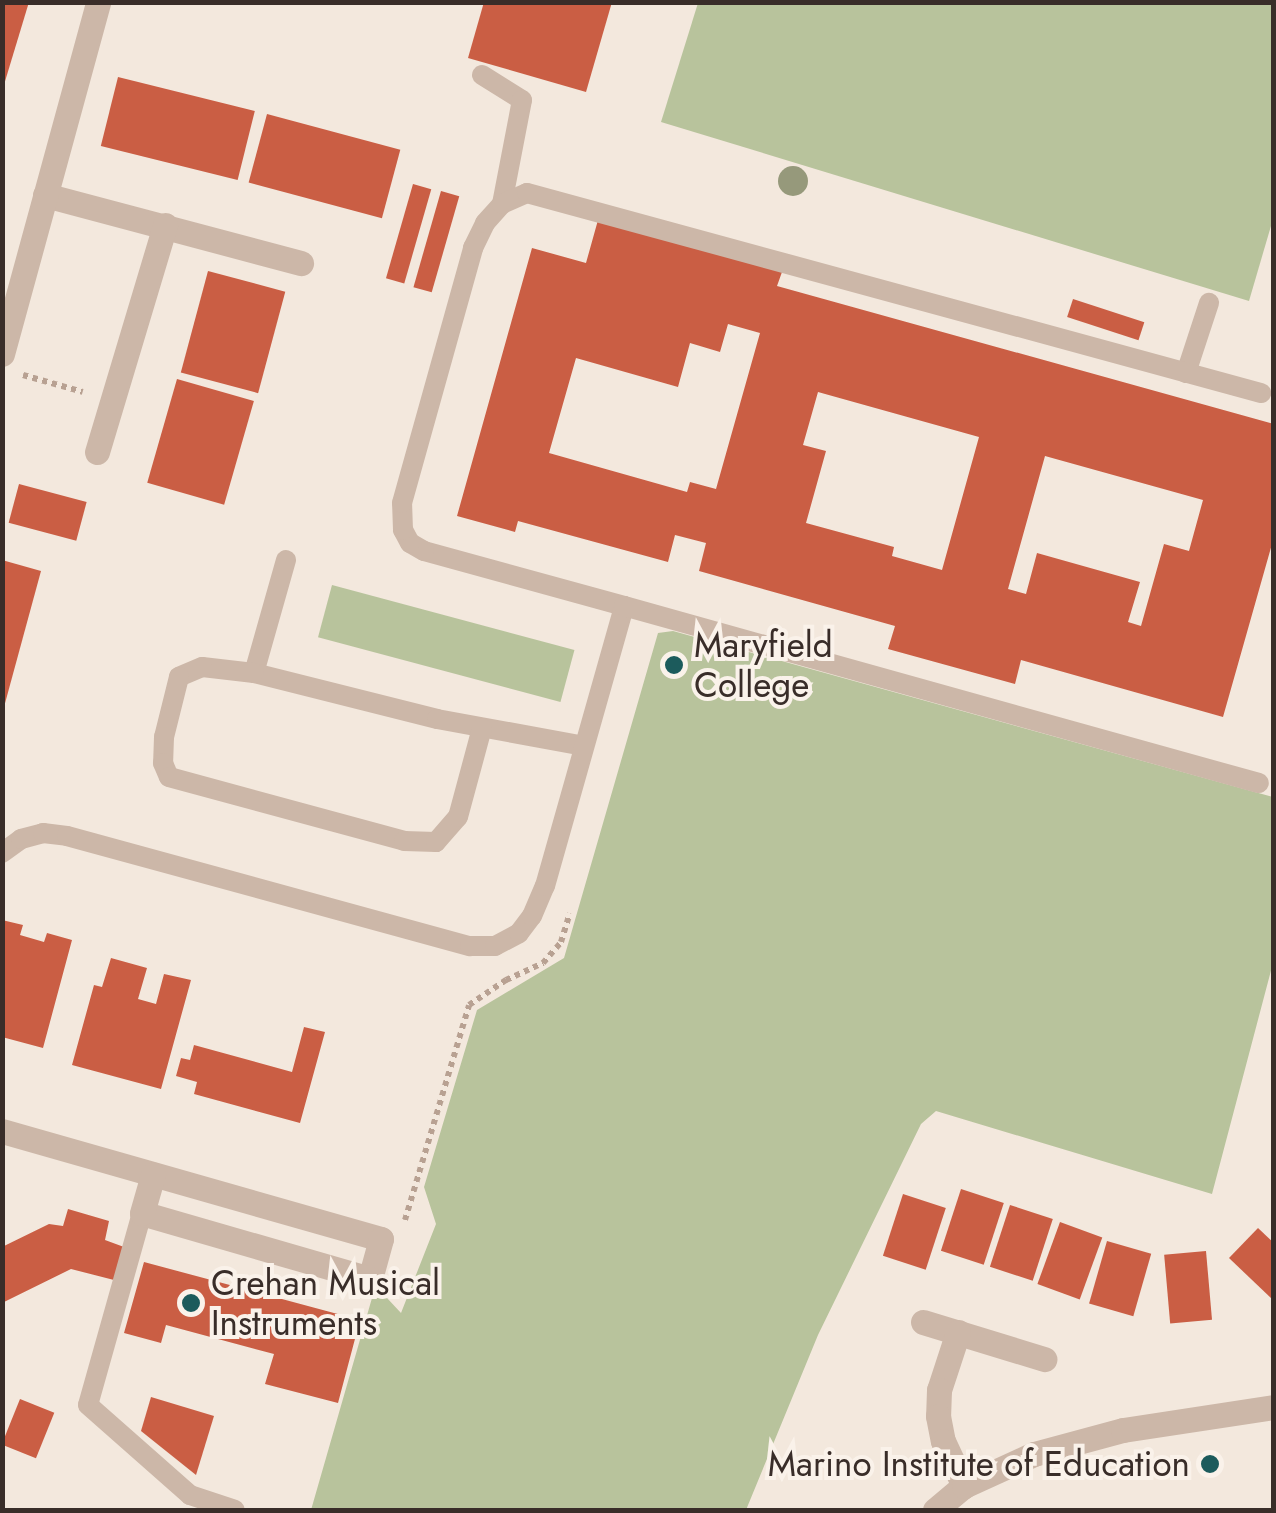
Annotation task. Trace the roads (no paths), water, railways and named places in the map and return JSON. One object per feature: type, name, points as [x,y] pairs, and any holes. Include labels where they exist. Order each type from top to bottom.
[{"type":"street","points":[[2,354],[98,2]]},
{"type":"street","points":[[44,195],[301,264]]},
{"type":"street","points":[[97,452],[165,225]]},
{"type":"street","points":[[2,1131],[381,1239],[370,1279],[142,1213],[153,1175]]},
{"type":"street","points":[[923,1322],[1044,1359]]},
{"type":"street","points":[[958,1332],[939,1390],[938,1416],[943,1441],[964,1486]]},
{"type":"street","points":[[935,1510],[964,1486],[1034,1454],[1123,1430],[1274,1407]]},
{"type":"lane","points":[[482,75],[522,100],[502,204],[473,248],[402,503],[402,530],[410,542],[424,551],[1259,783]]},
{"type":"lane","points":[[502,204],[527,193],[555,197],[1261,394]]},
{"type":"lane","points":[[1186,373],[1209,303]]},
{"type":"lane","points":[[254,673],[286,560]]},
{"type":"lane","points":[[2,853],[21,840],[43,833],[68,836],[470,946],[495,946],[518,933],[532,916],[546,886],[624,606]]},
{"type":"lane","points":[[482,728],[458,817],[436,842],[404,841],[169,777],[164,762],[164,737],[179,677],[202,667],[254,673],[482,728],[584,746]]},
{"type":"lane","points":[[142,1213],[88,1405],[190,1495],[235,1510]]},
{"type":"place","name":"Maryfield College","points":[[674,665]]},
{"type":"place","name":"Crehan Musical Instruments","points":[[191,1303]]},
{"type":"place","name":"Marino Institute of Education","points":[[1210,1464]]}]
